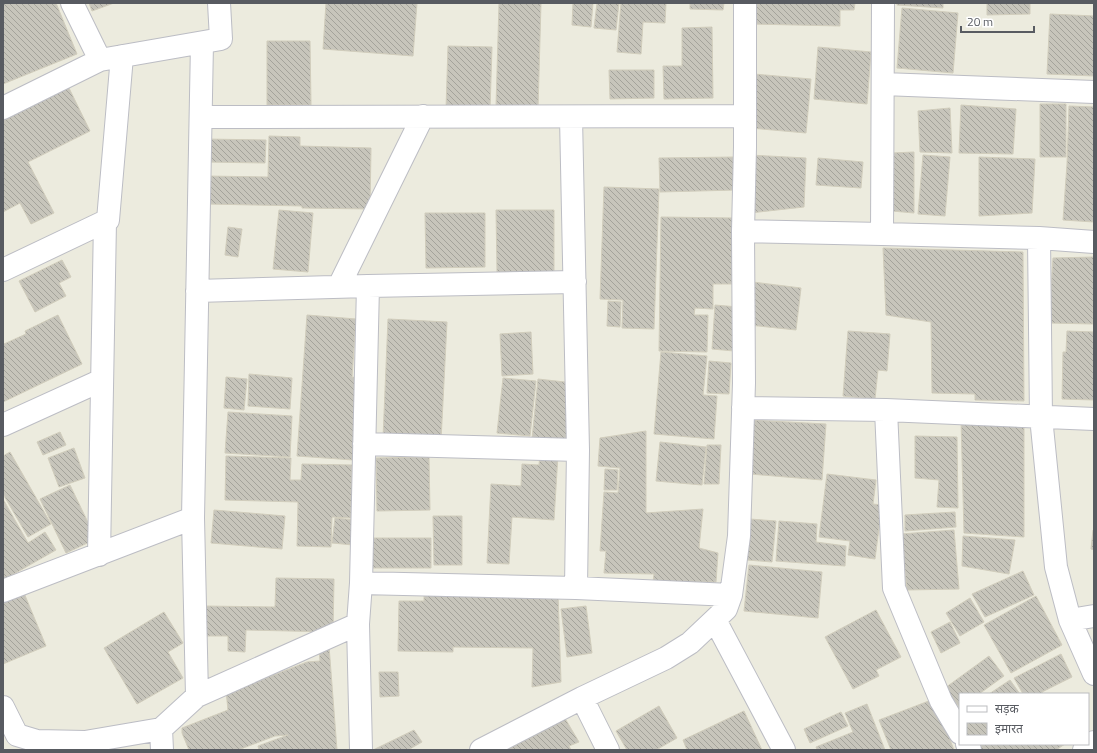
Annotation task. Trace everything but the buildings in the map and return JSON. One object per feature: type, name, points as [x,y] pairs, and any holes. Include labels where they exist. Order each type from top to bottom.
[{"type":"street","points":[[72,3],[100,60]]},
{"type":"street","points":[[3,108],[100,60],[221,39],[219,3]]},
{"type":"street","points":[[481,750],[582,698],[666,658],[690,643],[715,620],[726,609],[731,595],[738,536],[743,408],[745,3]]},
{"type":"street","points":[[882,234],[884,84],[883,3]]},
{"type":"street","points":[[197,696],[193,518],[202,43]]},
{"type":"street","points":[[3,270],[108,220],[122,56]]},
{"type":"street","points":[[884,84],[1094,92]]},
{"type":"street","points":[[339,286],[423,116]]},
{"type":"street","points":[[200,118],[745,116]]},
{"type":"street","points":[[571,117],[578,450],[576,588]]},
{"type":"street","points":[[99,554],[105,221]]},
{"type":"street","points":[[743,231],[1039,238],[1094,242]]},
{"type":"street","points":[[1039,238],[1041,417],[1056,567],[1070,620],[1094,674]]},
{"type":"street","points":[[197,291],[339,286],[575,282]]},
{"type":"street","points":[[361,750],[358,624],[361,583],[368,286]]},
{"type":"street","points":[[3,425],[102,380]]},
{"type":"street","points":[[743,408],[886,410],[1094,419]]},
{"type":"street","points":[[886,410],[894,588],[941,701],[959,731]]},
{"type":"street","points":[[364,444],[578,450]]},
{"type":"street","points":[[3,591],[193,518]]},
{"type":"street","points":[[361,583],[576,588],[731,595]]},
{"type":"street","points":[[1070,620],[1094,616]]},
{"type":"street","points":[[715,620],[784,750]]},
{"type":"street","points":[[3,707],[17,735],[37,741],[85,742],[162,740],[197,696],[358,624]]},
{"type":"street","points":[[582,698],[608,750]]},
{"type":"street","points":[[1084,750],[1094,742]]}]
